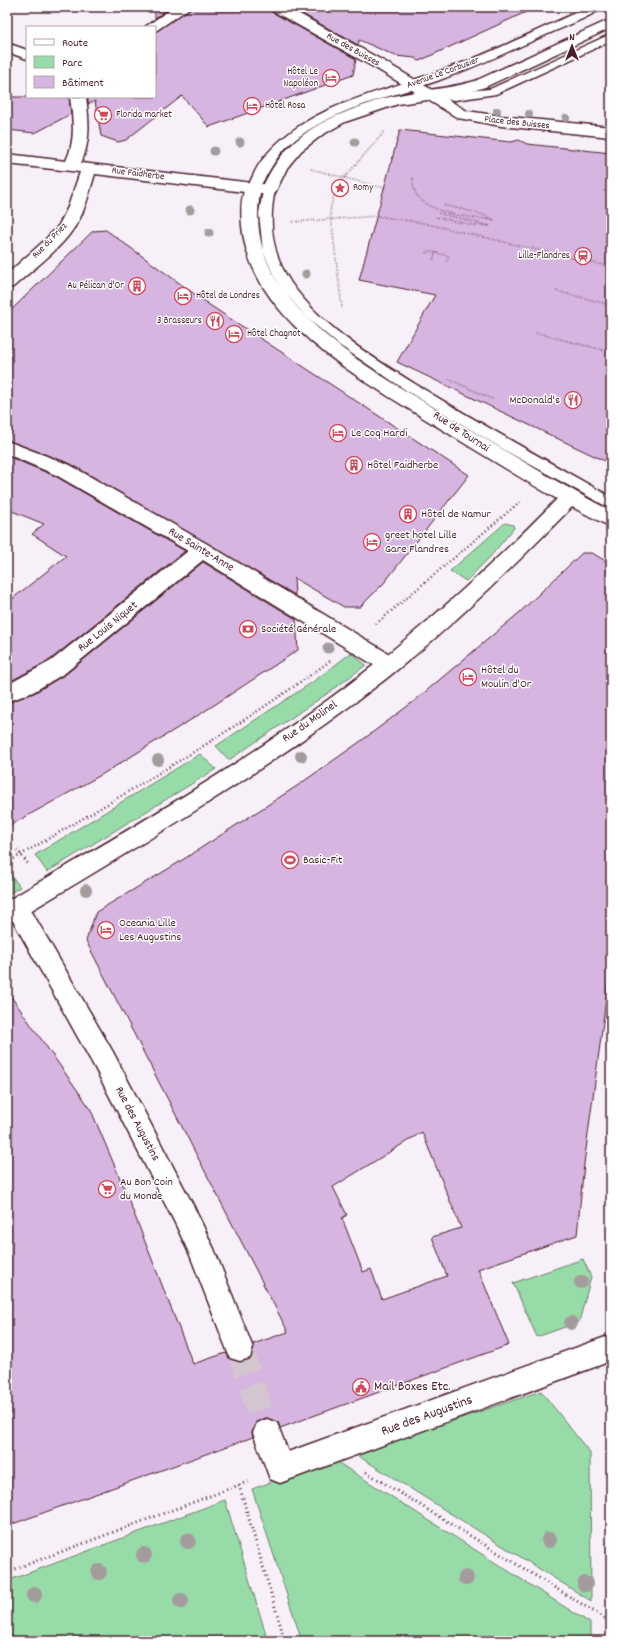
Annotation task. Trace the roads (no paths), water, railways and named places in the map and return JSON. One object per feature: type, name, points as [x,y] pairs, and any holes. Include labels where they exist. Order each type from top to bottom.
[{"type":"street","points":[[154,26],[184,7]]},
{"type":"street","name":"Rue des Buisses","points":[[276,7],[430,94]]},
{"type":"street","name":"Avenue Le Corbusier","points":[[261,189],[295,148],[308,137],[354,113],[395,100],[457,91],[480,84],[611,23]]},
{"type":"street","points":[[7,47],[26,55]]},
{"type":"street","name":"Place des Buisses","points":[[430,94],[467,117],[611,132]]},
{"type":"street","points":[[71,166],[82,140],[78,98]]},
{"type":"street","name":"Rue Faidherbe","points":[[7,159],[261,189]]},
{"type":"street","name":"Rue du Priez","points":[[7,282],[53,241],[66,226],[71,218],[89,169]]},
{"type":"street","name":"Rue de Tournai","points":[[261,189],[249,205],[249,224],[253,244],[269,283],[285,304],[320,329],[362,370],[574,492],[611,520]]},
{"type":"street","name":"Rue Sainte-Anne","points":[[7,447],[63,470],[202,550],[389,664]]},
{"type":"street","name":"Rue du Molinel","points":[[12,910],[236,773],[321,715],[429,632],[483,584],[574,492]]},
{"type":"street","name":"Rue Louis Niquet","points":[[7,694],[26,686],[58,667],[202,550]]},
{"type":"street","name":"Rue des Augustins","points":[[12,910],[104,1060],[201,1249],[240,1348]]},
{"type":"street","name":"Rue des Augustins","points":[[267,1432],[280,1469],[611,1348]]},
{"type":"lane","name":"Avenue Le Corbusier","points":[[261,189],[259,173],[270,158],[290,138],[330,114],[458,69],[596,7]]},
{"type":"lane","points":[[430,94],[456,96],[492,92],[611,37]]},
{"type":"lane","name":"Rue de Tournai","points":[[547,477],[588,481],[611,493]]},
{"type":"lane","name":"Rue de Tournai","points":[[574,492],[611,504]]},
{"type":"tunnel","points":[[240,1348],[267,1433]]},
{"type":"place","name":"Hôtel Le Napoléon","points":[[331,78]]},
{"type":"place","name":"Hôtel Rosa","points":[[252,106]]},
{"type":"place","name":"Florida market","points":[[103,115]]},
{"type":"place","name":"Romy","points":[[340,188]]},
{"type":"place","name":"Lille-Flandres","points":[[583,256]]},
{"type":"place","name":"Au Pélican d'Or","points":[[137,286]]},
{"type":"place","name":"Hôtel de Londres","points":[[183,296]]},
{"type":"place","name":"3 Brasseurs","points":[[215,321]]},
{"type":"place","name":"Hôtel Chagnot","points":[[234,334]]},
{"type":"place","name":"McDonald's","points":[[573,400]]},
{"type":"place","name":"Le Coq Hardi","points":[[338,433]]},
{"type":"place","name":"Hôtel Faidherbe","points":[[354,465]]},
{"type":"place","name":"Hôtel de Namur","points":[[408,514]]},
{"type":"place","name":"greet hotel Lille Gare Flandres","points":[[372,542]]},
{"type":"place","name":"Société Générale","points":[[248,629]]},
{"type":"place","name":"Hôtel du Moulin d'Or","points":[[468,677]]},
{"type":"place","name":"Basic-Fit","points":[[290,860]]},
{"type":"place","name":"Oceania Lille Les Augustins","points":[[106,930]]},
{"type":"place","name":"Au Bon Coin du Monde","points":[[107,1189]]},
{"type":"place","name":"Mail Boxes Etc.","points":[[361,1387]]}]
